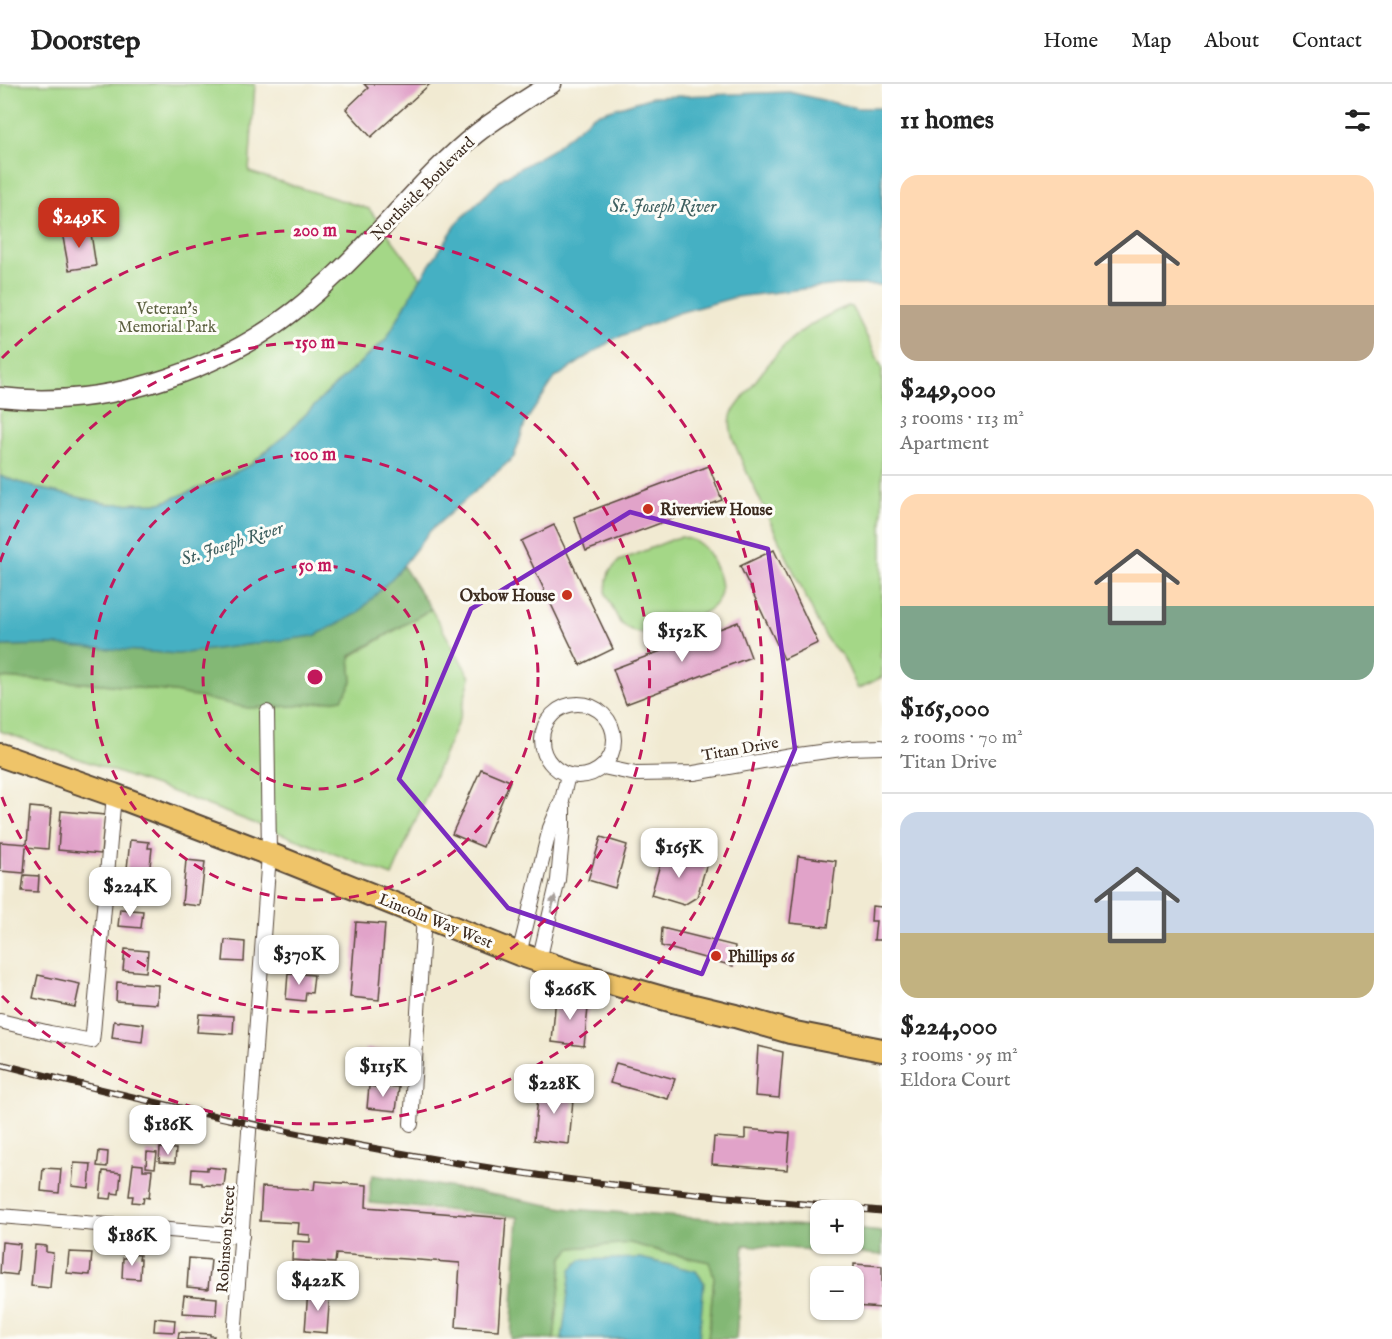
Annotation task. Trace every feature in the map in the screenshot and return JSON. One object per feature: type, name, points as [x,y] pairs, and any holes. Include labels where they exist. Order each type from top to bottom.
[{"type":"main road","name":"Lincoln Way West","points":[[0,755],[114,795],[572,972],[790,1032],[882,1050]]},
{"type":"street","name":"Northside Boulevard","points":[[0,398],[65,398],[139,387],[203,365],[231,352],[264,333],[319,290],[416,191],[476,134],[524,100],[552,84]]},
{"type":"street","points":[[575,704],[589,706],[601,712],[609,721],[614,734],[614,747],[603,767],[592,774],[580,777],[568,775],[557,770],[543,749],[542,736],[545,725],[551,716],[562,708],[575,704]]},
{"type":"street","name":"Robinson Street","points":[[234,1339],[269,854],[267,712]]},
{"type":"street","name":"Titan Drive","points":[[603,767],[636,774],[694,773],[798,754],[882,747]]},
{"type":"street","points":[[529,957],[550,828],[562,800],[568,775]]},
{"type":"street","points":[[0,1021],[92,1041],[114,795]]},
{"type":"street","points":[[529,957],[558,880],[563,828],[562,800]]},
{"type":"street","points":[[411,1124],[424,916]]},
{"type":"street","points":[[0,1216],[242,1236]]},
{"type":"highlighted area","points":[[630,512],[768,549],[795,749],[702,974],[508,908],[399,779],[471,609]]},
{"type":"green space","name":"Veteran's Memorial Park","points":[[0,84],[255,84],[249,172],[369,209],[421,278],[386,339],[284,436],[250,465],[217,482],[161,503],[109,504],[37,488],[0,476]]},
{"type":"green space","points":[[848,306],[854,310],[882,368],[882,649],[880,655],[882,677],[858,689],[843,657],[828,641],[819,625],[743,464],[730,425],[732,413],[780,350],[816,321]]},
{"type":"green space","points":[[682,537],[698,543],[709,554],[721,585],[719,598],[702,614],[650,634],[634,632],[620,623],[606,594],[609,572],[619,561]]},
{"type":"green space","points":[[403,566],[431,609],[350,656],[352,682],[342,699],[296,706],[248,708],[174,692],[103,684],[0,678],[0,646],[55,645],[398,572]]},
{"type":"green space","points":[[431,609],[470,677],[460,717],[392,876],[173,792],[0,731],[0,678],[103,684],[174,692],[352,682],[350,657]]},
{"type":"green space","points":[[373,1175],[570,1209],[810,1226],[810,1250],[744,1245],[736,1339],[708,1339],[714,1278],[710,1262],[630,1243],[571,1248],[563,1257],[554,1339],[511,1339],[518,1217],[370,1203],[370,1182]]},
{"type":"green space","points":[[864,1230],[882,1232],[882,1255],[864,1254]]},
{"type":"green space","points":[[630,1243],[710,1262],[714,1278],[708,1339],[554,1339],[563,1257],[571,1248]]},
{"type":"water","name":"St. Joseph River","points":[[789,92],[857,108],[882,108],[882,285],[837,285],[736,297],[678,313],[614,339],[555,378],[526,421],[514,457],[430,531],[398,572],[357,614],[314,636],[178,654],[55,645],[0,646],[0,476],[37,488],[109,504],[161,503],[250,465],[284,436],[386,339],[421,278],[458,222],[504,177],[552,150],[594,115],[652,97]]},
{"type":"water","points":[[640,1258],[696,1271],[704,1282],[699,1339],[562,1339],[571,1269],[581,1260]]},
{"type":"building","points":[[364,84],[430,84],[371,137],[346,109],[368,88]]},
{"type":"building","points":[[90,227],[96,266],[69,270],[62,232]]},
{"type":"building","name":"Riverview House","points":[[709,466],[722,500],[586,551],[574,517]]},
{"type":"building","name":"Oxbow House","points":[[554,525],[613,649],[580,665],[521,541]]},
{"type":"building","points":[[774,550],[818,643],[784,659],[740,566]]},
{"type":"building","points":[[738,622],[751,657],[626,704],[613,669]]},
{"type":"building","points":[[481,769],[510,781],[483,847],[452,834]]},
{"type":"building","points":[[30,807],[51,809],[48,849],[26,847],[24,873],[0,871],[0,842],[27,844]]},
{"type":"building","points":[[61,811],[105,815],[101,854],[58,850]]},
{"type":"building","points":[[601,837],[627,845],[615,888],[588,880]]},
{"type":"building","points":[[130,840],[149,842],[148,848],[152,848],[149,875],[141,874],[140,880],[126,878]]},
{"type":"building","points":[[664,851],[707,863],[697,897],[684,905],[651,895]]},
{"type":"building","points":[[798,856],[836,861],[828,927],[790,923]]},
{"type":"building","points":[[186,860],[205,862],[200,906],[182,904]]},
{"type":"building","points":[[24,875],[39,876],[38,892],[22,891]]},
{"type":"building","points":[[872,906],[882,907],[882,940],[874,940],[876,921],[871,921]]},
{"type":"building","points":[[120,909],[143,911],[141,928],[118,926]]},
{"type":"building","points":[[356,922],[385,924],[379,1000],[350,997]]},
{"type":"building","name":"Phillips 66","points":[[662,928],[735,946],[733,966],[661,946]]},
{"type":"building","points":[[225,940],[245,942],[244,962],[223,961]]},
{"type":"building","points":[[125,949],[148,951],[146,972],[123,970]]},
{"type":"building","points":[[283,950],[321,953],[320,962],[304,960],[303,970],[281,968]]},
{"type":"building","points":[[288,973],[314,975],[312,993],[306,992],[305,1001],[286,999]]},
{"type":"building","points":[[38,975],[80,984],[75,1007],[33,998]]},
{"type":"building","points":[[117,982],[158,985],[157,1004],[116,1001]]},
{"type":"building","points":[[556,996],[589,999],[584,1046],[552,1042]]},
{"type":"building","points":[[199,1014],[234,1016],[233,1034],[197,1032]]},
{"type":"building","points":[[114,1021],[144,1024],[142,1042],[112,1038]]},
{"type":"building","points":[[758,1046],[783,1052],[779,1098],[755,1096]]},
{"type":"building","points":[[366,1049],[392,1051],[390,1069],[395,1069],[394,1080],[364,1078]]},
{"type":"building","points":[[616,1063],[675,1079],[668,1099],[610,1083]]},
{"type":"building","points":[[369,1086],[399,1087],[396,1111],[367,1108]]},
{"type":"building","points":[[539,1086],[574,1089],[569,1144],[534,1140]]},
{"type":"building","points":[[745,1129],[790,1133],[787,1170],[712,1164],[714,1137],[745,1139]]},
{"type":"building","points":[[160,1148],[176,1149],[175,1163],[159,1162]]},
{"type":"building","points":[[99,1151],[108,1152],[107,1167],[97,1166]]},
{"type":"building","points":[[147,1152],[157,1153],[155,1168],[146,1167]]},
{"type":"building","points":[[74,1163],[91,1164],[89,1188],[72,1186]]},
{"type":"building","points":[[133,1164],[143,1165],[143,1170],[152,1170],[149,1198],[144,1197],[143,1203],[132,1202],[133,1196],[129,1196]]},
{"type":"building","points":[[207,1167],[226,1169],[224,1186],[191,1182],[192,1169],[207,1170]]},
{"type":"building","points":[[43,1168],[61,1169],[59,1193],[41,1191]]},
{"type":"building","points":[[103,1171],[121,1173],[119,1194],[112,1193],[111,1199],[100,1198]]},
{"type":"building","points":[[315,1181],[367,1185],[366,1207],[506,1218],[498,1330],[456,1327],[460,1263],[336,1254],[335,1263],[292,1260],[293,1241],[310,1242],[310,1235],[298,1234],[299,1223],[260,1221],[262,1187],[314,1190]]},
{"type":"building","points":[[2,1242],[20,1244],[17,1275],[0,1273]]},
{"type":"building","points":[[35,1245],[46,1246],[46,1252],[53,1253],[50,1288],[31,1286]]},
{"type":"building","points":[[69,1252],[92,1253],[90,1275],[67,1273]]},
{"type":"building","points":[[127,1254],[140,1255],[140,1279],[122,1278],[123,1258],[126,1258]]},
{"type":"building","points":[[189,1258],[211,1260],[208,1289],[187,1287]]},
{"type":"building","points":[[854,1264],[882,1266],[882,1308],[864,1307],[864,1266],[854,1266]]},
{"type":"building","points":[[308,1290],[330,1292],[327,1333],[305,1331]]},
{"type":"building","points":[[184,1295],[217,1298],[216,1315],[182,1313]]},
{"type":"building","points":[[155,1318],[175,1320],[174,1332],[154,1331]]},
{"type":"building","points":[[179,1332],[214,1336],[213,1339],[178,1339]]},
{"type":"railway","points":[[0,1064],[237,1121],[417,1156],[629,1187],[882,1211]]},
{"type":"place","name":"Riverview House","points":[[648,509]]},
{"type":"place","name":"Oxbow House","points":[[567,595]]},
{"type":"place","name":"Phillips 66","points":[[716,956]]}]
